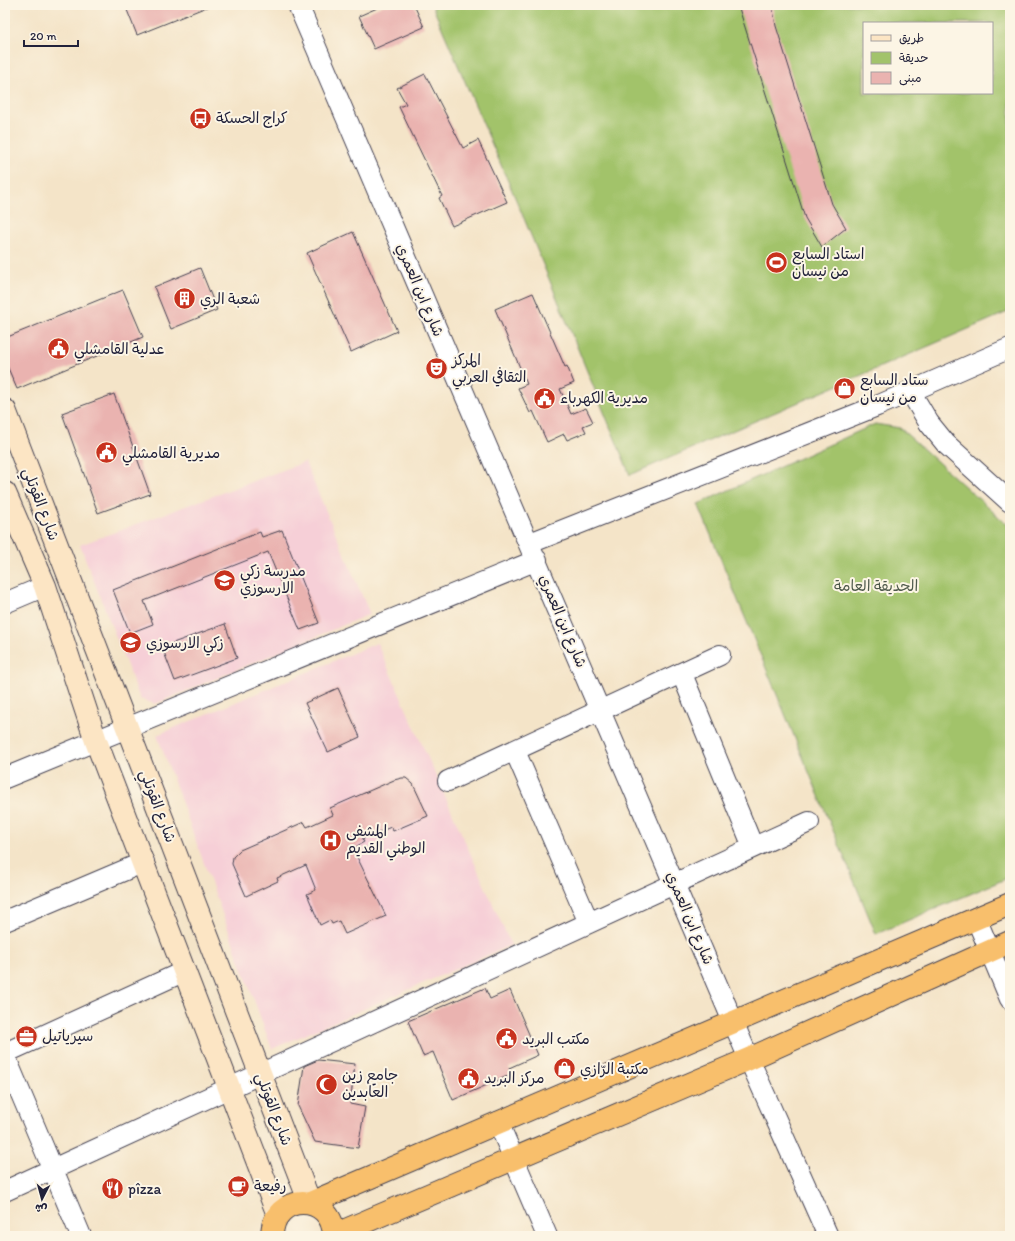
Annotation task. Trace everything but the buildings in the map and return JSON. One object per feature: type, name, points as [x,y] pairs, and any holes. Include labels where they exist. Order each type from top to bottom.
[{"type":"highway","points":[[272,1236],[273,1224],[278,1215],[287,1207],[298,1203],[310,1203],[1010,904]]},
{"type":"highway","points":[[310,1203],[328,1215],[332,1224],[334,1235],[750,1059],[1010,942]]},
{"type":"street","name":"شارع ابن العمري","points":[[298,5],[750,1059],[828,1236]]},
{"type":"street","points":[[5,778],[96,741],[1010,348]]},
{"type":"street","points":[[910,391],[929,423],[946,444],[1010,502]]},
{"type":"street","name":"شارع القوتلي","points":[[5,410],[310,1203]]},
{"type":"street","name":"شارع القوتلي","points":[[5,493],[45,586],[96,741],[144,862],[278,1215]]},
{"type":"street","points":[[5,603],[45,586]]},
{"type":"street","points":[[448,781],[682,674],[720,655]]},
{"type":"street","points":[[682,674],[754,847]]},
{"type":"street","points":[[515,751],[589,923]]},
{"type":"street","points":[[5,1191],[809,822]]},
{"type":"street","points":[[5,921],[144,862]]},
{"type":"street","points":[[976,918],[1010,999]]},
{"type":"street","points":[[5,1053],[185,971]]},
{"type":"street","points":[[5,1056],[81,1236]]},
{"type":"street","points":[[498,1122],[547,1236]]},
{"type":"shaded area","name":"مدرسة زكي الارسوزي","points":[[305,462],[370,614],[155,704],[140,699],[80,545]]},
{"type":"shaded area","name":"المشفى الوطني القديم","points":[[377,643],[511,945],[272,1049],[157,735]]},
{"type":"green space","name":"استاد السابع من نيسان","points":[[432,5],[1010,5],[1010,311],[630,475],[523,216]]},
{"type":"green space","name":"الحديقة العامة","points":[[875,424],[900,428],[1010,527],[1010,877],[876,934],[698,504]]},
{"type":"place","name":"كراج الحسكة","points":[[200,118]]},
{"type":"place","name":"استاد السابع من نيسان","points":[[777,263]]},
{"type":"place","name":"شعبة الري","points":[[185,299]]},
{"type":"place","name":"عدلية القامشلي","points":[[59,349]]},
{"type":"place","name":"المركز الثقافي العربي","points":[[437,369]]},
{"type":"place","name":"ستاد السابع من نيسان","points":[[844,389]]},
{"type":"place","name":"مديرية الكهرباء","points":[[544,398]]},
{"type":"place","name":"مديرية القامشلي","points":[[106,453]]},
{"type":"place","name":"مدرسة زكي الارسوزي","points":[[225,580]]},
{"type":"place","name":"زكي الارسوزي","points":[[130,643]]},
{"type":"place","name":"المشفى الوطني القديم","points":[[330,840]]},
{"type":"place","name":"سيرياتيل","points":[[26,1036]]},
{"type":"place","name":"مكتب البريد","points":[[506,1039]]},
{"type":"place","name":"مكتبة الرّازي","points":[[564,1069]]},
{"type":"place","name":"مركز البريد","points":[[469,1078]]},
{"type":"place","name":"جامع زين العابدين","points":[[327,1084]]},
{"type":"place","name":"رفيعة","points":[[238,1186]]},
{"type":"place","name":"pîzza","points":[[112,1189]]}]
